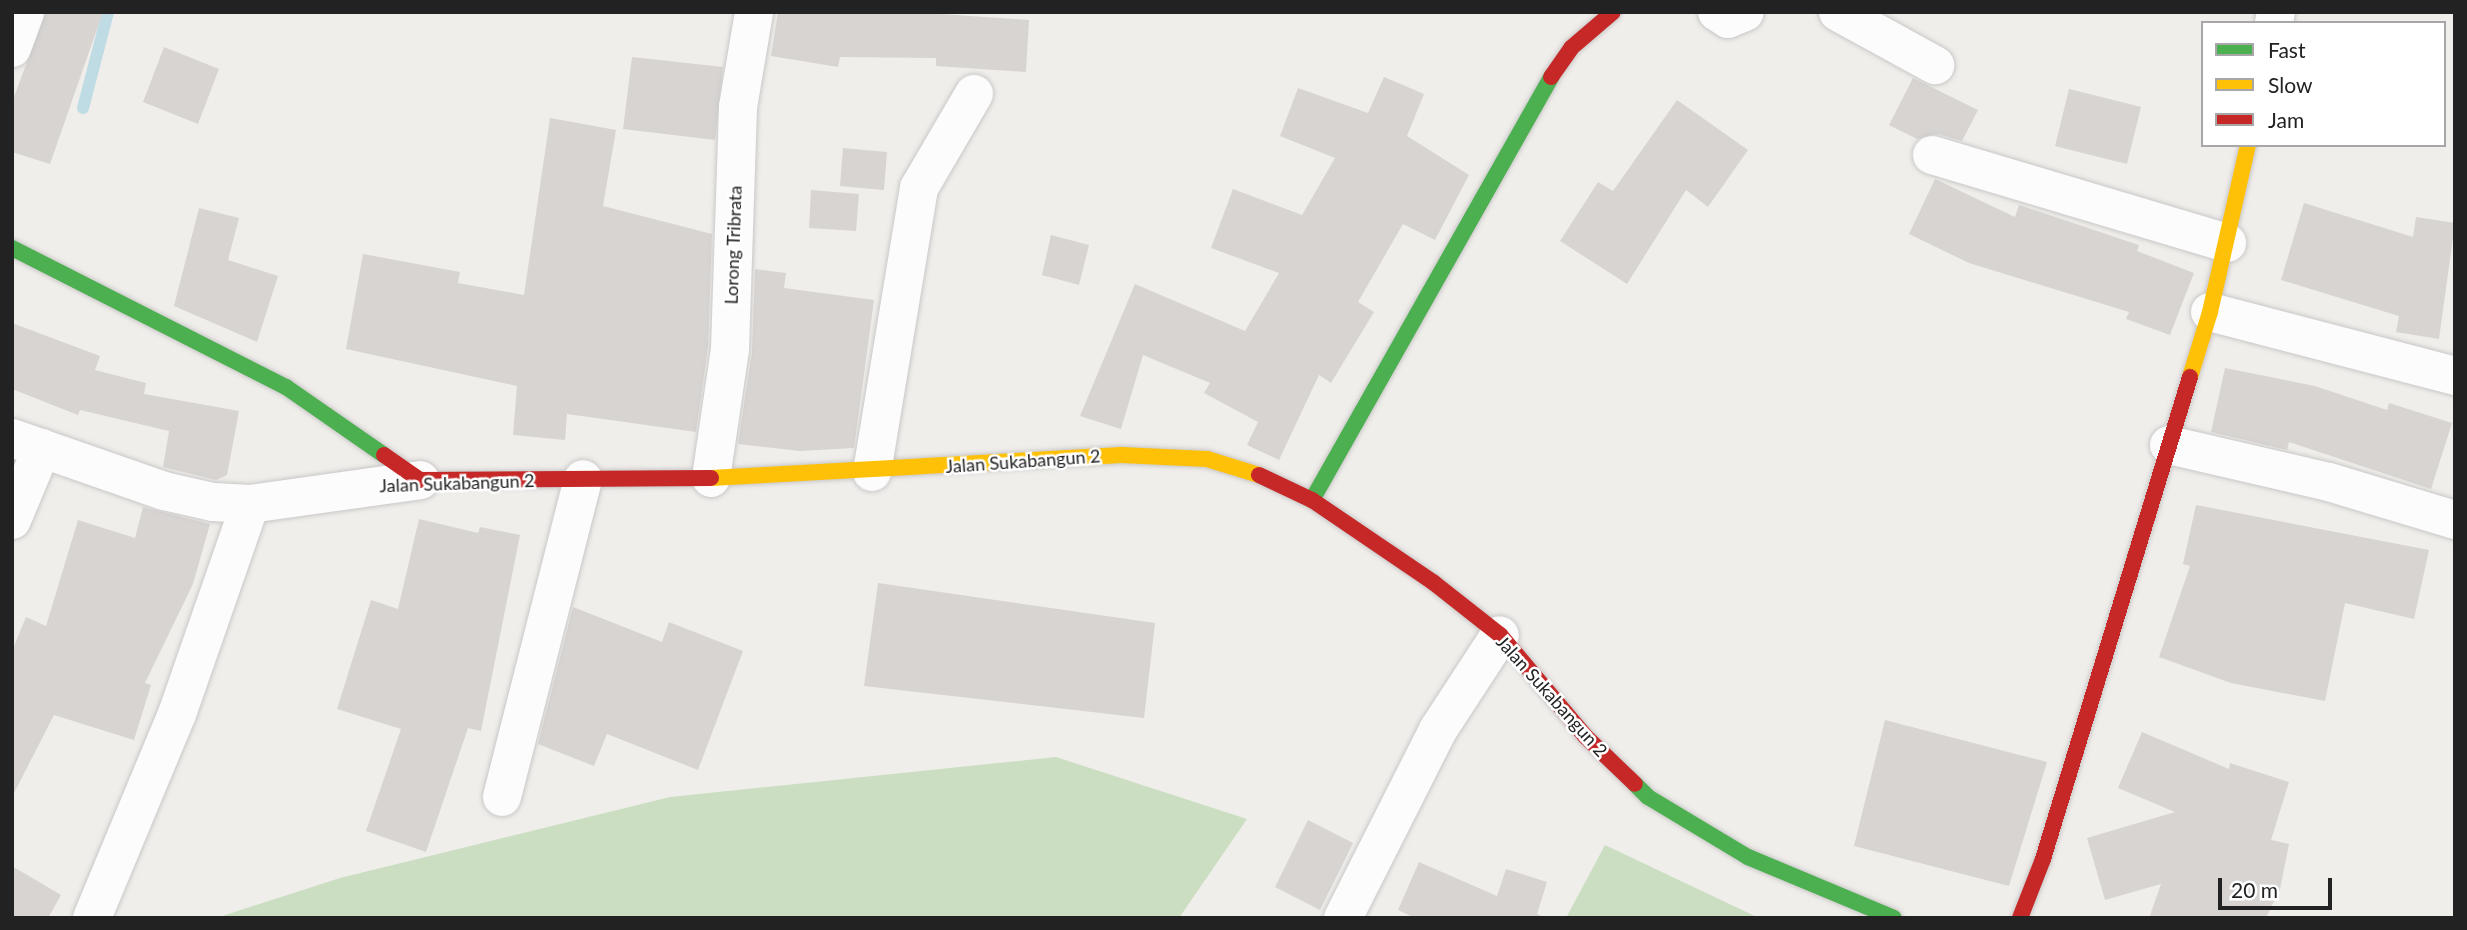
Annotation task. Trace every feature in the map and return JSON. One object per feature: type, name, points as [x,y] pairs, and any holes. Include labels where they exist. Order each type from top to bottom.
[{"type":"street","points":[[12,48],[25,12]]},
{"type":"street","name":"Lorong Tribrata","points":[[711,478],[730,349],[738,107],[754,12]]},
{"type":"street","points":[[1312,500],[1413,327],[1536,97],[1571,48],[1613,12]]},
{"type":"street","points":[[1717,12],[1728,19],[1745,12]]},
{"type":"street","points":[[1838,12],[1935,65]]},
{"type":"street","points":[[872,472],[919,187],[974,94]]},
{"type":"street","points":[[2020,918],[2043,859],[2210,312],[2248,147]]},
{"type":"street","points":[[1931,155],[2227,243]]},
{"type":"street","points":[[12,248],[286,387],[420,480]]},
{"type":"street","points":[[2210,312],[2455,376]]},
{"type":"street","points":[[12,520],[27,443]]},
{"type":"street","name":"Jalan Sukabangun 2","points":[[27,443],[164,491],[213,502],[250,504],[420,480],[711,478],[872,472],[1121,455],[1207,459],[1260,475],[1312,500],[1434,583],[1500,635],[1585,736],[1648,797],[1748,857],[1894,918]]},
{"type":"street","points":[[2169,445],[2329,482],[2455,520]]},
{"type":"street","points":[[502,797],[583,479]]},
{"type":"street","points":[[92,918],[177,714],[250,504]]},
{"type":"street","points":[[1343,918],[1438,730],[1500,635]]},
{"type":"green space","points":[[1056,757],[1247,819],[1179,918],[216,918],[340,878],[670,797]]},
{"type":"green space","points":[[1605,845],[1759,918],[1566,918]]},
{"type":"building","points":[[46,12],[103,12],[50,164],[12,152],[12,102]]},
{"type":"building","points":[[778,12],[912,12],[1029,20],[1026,72],[936,66],[936,58],[840,57],[838,67],[771,56]]},
{"type":"building","points":[[164,47],[219,69],[198,124],[143,102]]},
{"type":"building","points":[[632,57],[723,67],[715,140],[623,129]]},
{"type":"building","points":[[1384,77],[1424,94],[1407,136],[1469,175],[1435,240],[1403,224],[1358,302],[1374,312],[1331,383],[1319,375],[1279,460],[1247,445],[1258,422],[1204,393],[1210,383],[1143,355],[1121,429],[1080,416],[1135,284],[1245,331],[1279,273],[1211,248],[1233,189],[1302,215],[1335,158],[1280,136],[1298,88],[1368,113]]},
{"type":"building","points":[[1913,78],[1978,110],[1962,141],[1938,134],[1917,139],[1889,125]]},
{"type":"building","points":[[2069,89],[2141,107],[2127,164],[2055,146]]},
{"type":"building","points":[[1677,100],[1748,150],[1708,207],[1686,190],[1627,284],[1560,241],[1598,182],[1613,191]]},
{"type":"building","points":[[550,118],[616,130],[603,206],[712,234],[708,347],[696,432],[567,414],[565,440],[513,435],[517,386],[346,349],[363,254],[460,272],[458,283],[524,295]]},
{"type":"building","points":[[843,148],[887,152],[884,190],[840,186]]},
{"type":"building","points":[[1935,179],[2015,217],[2019,205],[2139,245],[2137,251],[2194,273],[2170,335],[2126,319],[2129,312],[1969,263],[1909,234]]},
{"type":"building","points":[[811,190],[859,194],[856,231],[809,228]]},
{"type":"building","points":[[2304,203],[2413,237],[2416,217],[2455,223],[2439,339],[2396,332],[2399,316],[2281,280]]},
{"type":"building","points":[[199,208],[239,218],[228,260],[278,276],[257,342],[174,306]]},
{"type":"building","points":[[1051,235],[1089,245],[1079,285],[1042,275]]},
{"type":"building","points":[[755,269],[786,273],[784,288],[874,300],[854,448],[800,451],[738,444],[752,352]]},
{"type":"building","points":[[12,323],[100,356],[95,370],[146,383],[144,394],[239,411],[227,475],[216,480],[163,467],[169,431],[80,410],[78,415],[12,389]]},
{"type":"building","points":[[2225,368],[2315,386],[2387,410],[2389,403],[2452,423],[2431,489],[2289,442],[2287,450],[2211,432]]},
{"type":"building","points":[[2196,505],[2429,550],[2414,619],[2345,603],[2325,701],[2231,683],[2159,657],[2190,566],[2183,564]]},
{"type":"building","points":[[143,507],[210,524],[193,584],[145,683],[151,685],[134,740],[54,715],[12,797],[12,651],[26,617],[46,626],[78,520],[135,538]]},
{"type":"building","points":[[419,519],[478,533],[480,527],[520,535],[481,731],[468,728],[426,852],[366,831],[401,729],[337,709],[371,600],[398,609]]},
{"type":"building","points":[[878,583],[1155,623],[1144,718],[864,686]]},
{"type":"building","points":[[573,607],[662,642],[669,622],[743,651],[698,770],[607,734],[594,766],[538,744]]},
{"type":"building","points":[[1885,720],[2047,762],[2009,886],[1854,846]]},
{"type":"building","points":[[2142,732],[2229,769],[2230,763],[2289,782],[2271,840],[2289,844],[2280,889],[2266,918],[2149,918],[2161,884],[2105,900],[2087,838],[2175,812],[2118,788]]},
{"type":"building","points":[[1308,820],[1353,843],[1320,910],[1275,887]]},
{"type":"building","points":[[1419,862],[1497,896],[1506,869],[1547,882],[1537,914],[1546,918],[1415,918],[1398,910]]},
{"type":"building","points":[[12,866],[61,895],[48,918],[12,918]]},
{"type":"waterway","points":[[83,108],[108,12]]},
{"type":"traffic: fast","points":[[1312,500],[1551,77]]},
{"type":"traffic: fast","points":[[12,248],[286,387],[384,455]]},
{"type":"traffic: fast","points":[[1635,784],[1648,797],[1748,857],[1894,918]]},
{"type":"traffic: slow","points":[[2190,377],[2210,312],[2248,147]]},
{"type":"traffic: slow","points":[[711,478],[1121,455],[1207,459],[1259,475]]},
{"type":"traffic: jam","points":[[1551,77],[1571,48],[1613,12]]},
{"type":"traffic: jam","points":[[2020,918],[2043,859],[2190,377]]},
{"type":"traffic: jam","points":[[384,455],[420,480],[711,478]]},
{"type":"traffic: jam","points":[[1259,475],[1312,500],[1434,583],[1500,635],[1585,736],[1635,784]]}]
